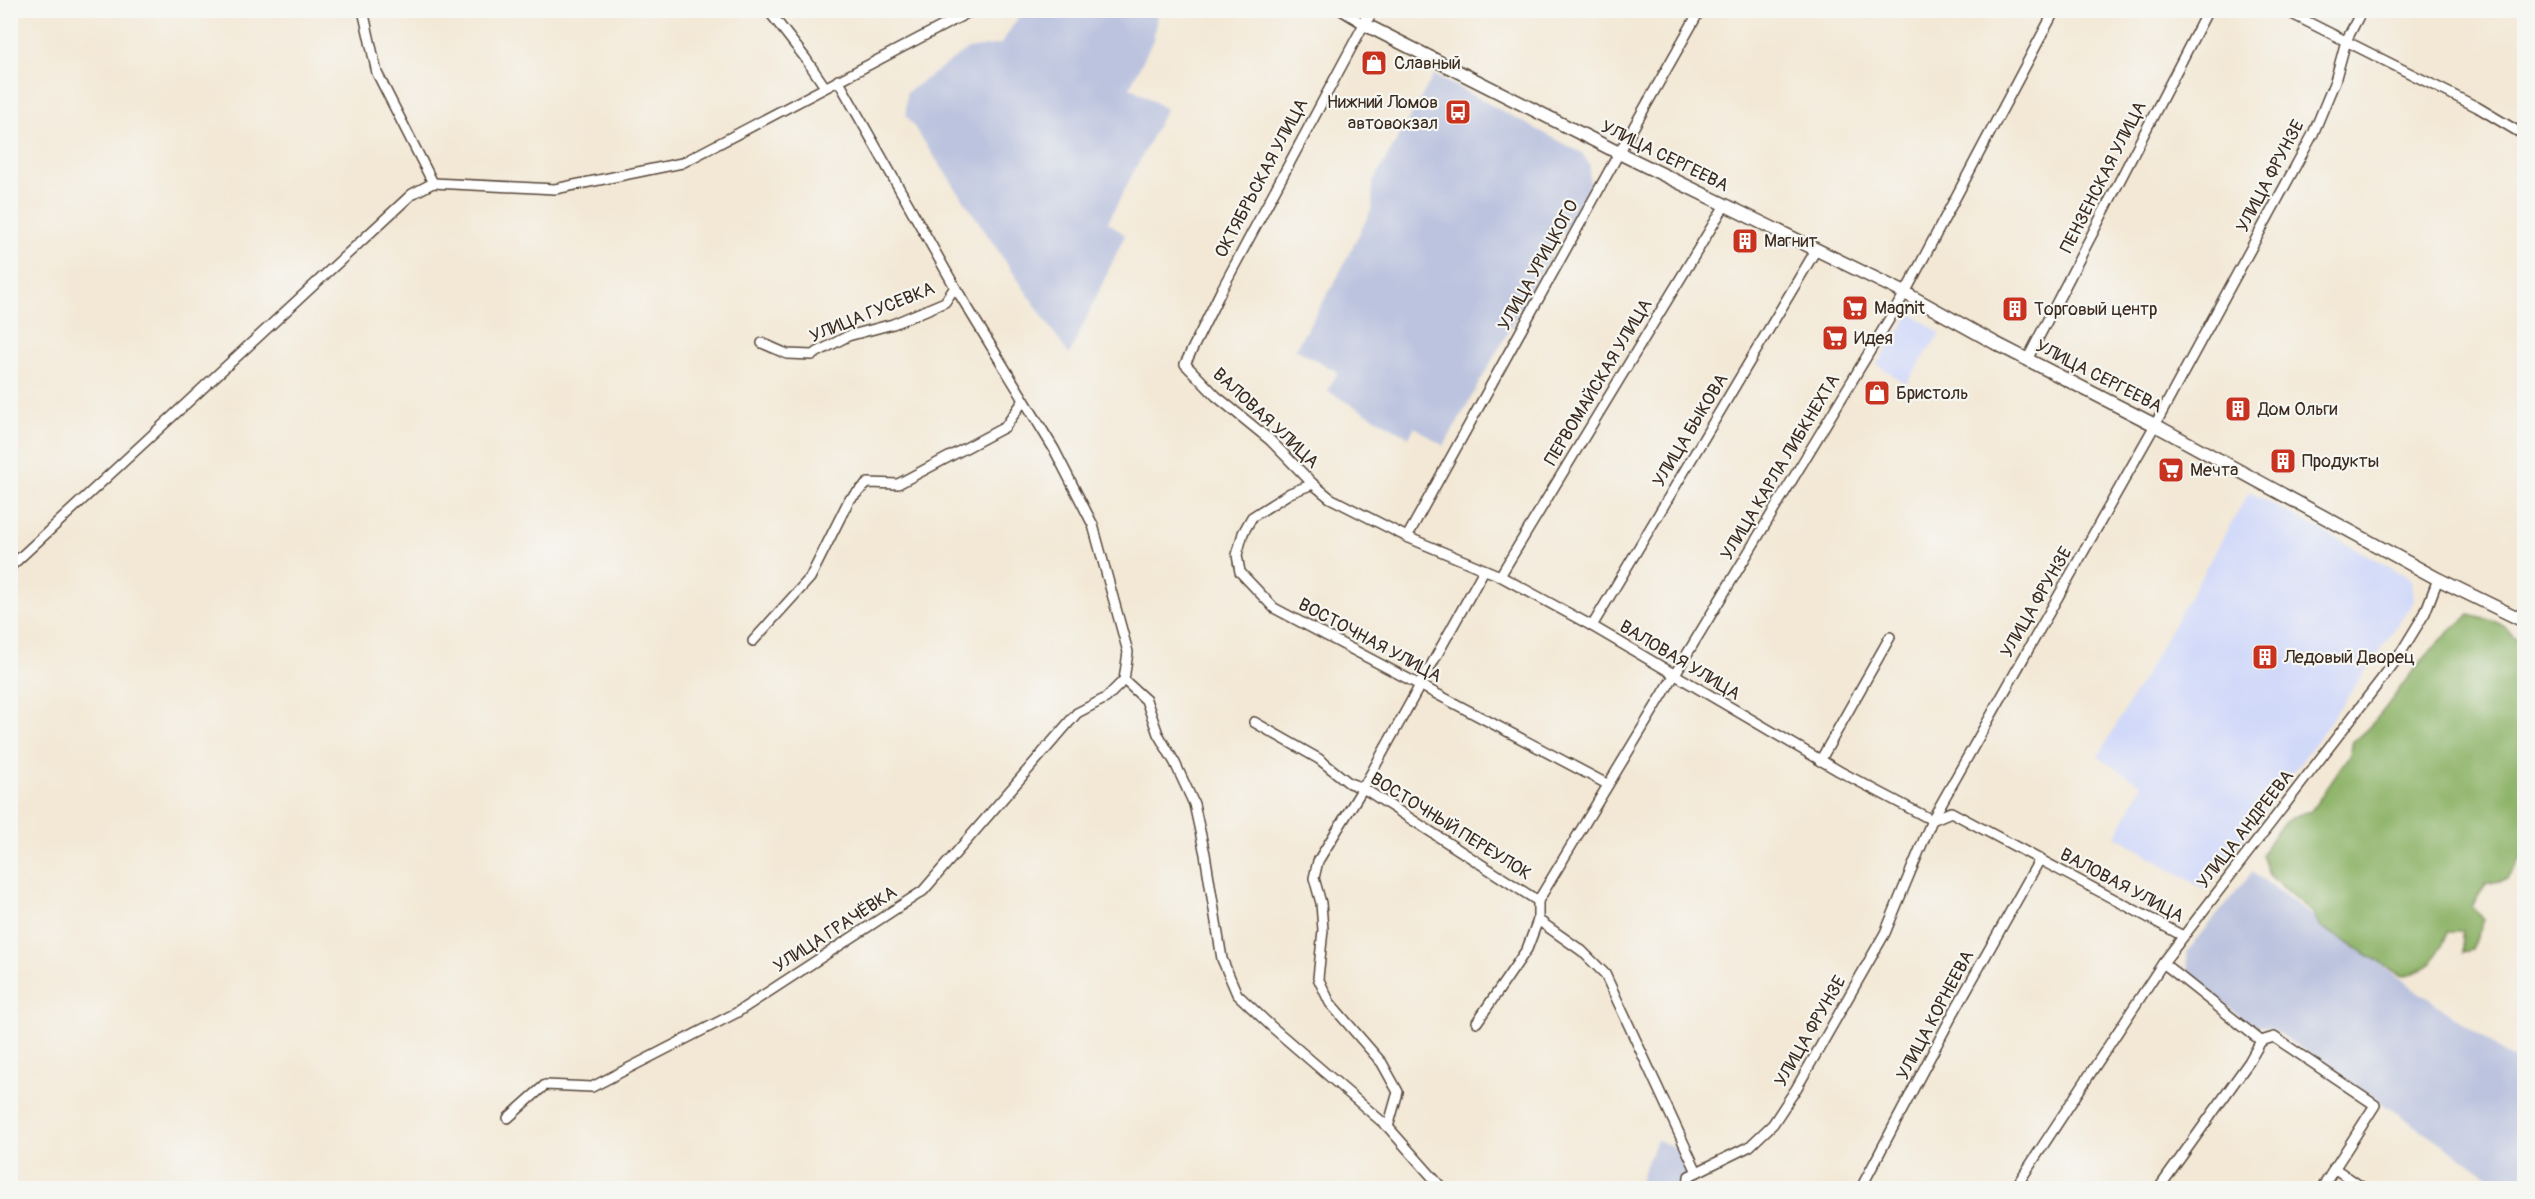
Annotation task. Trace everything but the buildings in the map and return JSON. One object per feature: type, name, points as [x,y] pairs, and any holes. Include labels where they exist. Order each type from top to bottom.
[{"type":"main road","name":"ОКТЯБРЬСКАЯ УЛИЦА","points":[[1364,24],[1371,10]]},
{"type":"main road","name":"УЛИЦА СЕРГЕЕВА","points":[[1364,24],[1619,153],[1905,293],[2027,360],[2155,425],[2438,579],[2524,621]]},
{"type":"street","points":[[363,10],[377,73],[433,183]]},
{"type":"street","points":[[768,10],[825,87]]},
{"type":"street","points":[[10,567],[412,194],[433,183],[555,189],[682,163],[973,10]]},
{"type":"street","points":[[1341,10],[1364,24]]},
{"type":"street","name":"УЛИЦА УРИЦКОГО","points":[[1407,537],[1700,10]]},
{"type":"street","name":"УЛИЦА КАРЛА ЛИБКНЕХТА","points":[[1538,901],[1905,293],[2055,10]]},
{"type":"street","name":"ПЕНЗЕНСКАЯ УЛИЦА","points":[[2027,360],[2208,10]]},
{"type":"street","points":[[2284,10],[2477,107],[2524,135]]},
{"type":"street","name":"УЛИЦА ФРУНЗЕ","points":[[1697,1172],[1750,1146],[1773,1124],[1886,933],[1932,820],[2155,425],[2313,134],[2335,81],[2346,41],[2362,10]]},
{"type":"street","name":"ОКТЯБРЬСКАЯ УЛИЦА","points":[[1185,364],[1222,289],[1364,24]]},
{"type":"street","points":[[838,80],[955,287],[1054,449],[1093,525],[1128,652],[1124,680],[1146,700],[1158,734],[1175,763],[1194,804],[1205,854],[1222,960],[1237,994],[1388,1127],[1442,1188]]},
{"type":"street","name":"ПЕРВОМАЙСКАЯ УЛИЦА","points":[[1500,576],[1725,205]]},
{"type":"street","name":"УЛИЦА БЫКОВА","points":[[1592,626],[1816,250]]},
{"type":"street","name":"УЛИЦА ГУСЕВКА","points":[[762,343],[787,354],[812,356],[848,336],[893,324],[945,302],[955,287]]},
{"type":"street","name":"ВАЛОВАЯ УЛИЦА","points":[[1185,364],[1216,396],[1270,440],[1330,498],[1407,537],[1500,576],[1592,626],[1820,761],[1932,820],[1951,812],[2183,936]]},
{"type":"street","points":[[753,642],[810,578],[849,500],[868,483],[898,484],[1005,427],[1024,400]]},
{"type":"street","name":"ВОСТОЧНАЯ УЛИЦА","points":[[1313,484],[1290,493],[1252,517],[1243,533],[1237,555],[1240,572],[1274,608],[1607,784]]},
{"type":"street","points":[[1388,1127],[1398,1092],[1382,1063],[1330,1003],[1318,978],[1323,930],[1321,903],[1314,878],[1318,861],[1363,788],[1484,570]]},
{"type":"street","name":"УЛИЦА АНДРЕЕВА","points":[[2014,1188],[2163,963],[2397,659],[2425,613],[2438,579]]},
{"type":"street","points":[[1820,761],[1890,637]]},
{"type":"street","name":"УЛИЦА ГРАЧЁВКА","points":[[508,1118],[545,1085],[592,1087],[736,1013],[923,891],[1077,713],[1106,698],[1124,680]]},
{"type":"street","name":"ВОСТОЧНЫЙ ПЕРЕУЛОК","points":[[1254,722],[1319,759],[1348,783],[1363,788],[1538,901],[1538,920]]},
{"type":"street","name":"УЛИЦА КОРНЕЕВА","points":[[1861,1188],[1954,1012],[2040,860]]},
{"type":"street","points":[[1477,1022],[1527,949],[1538,920],[1582,951],[1605,974],[1697,1172],[1689,1176],[1688,1188]]},
{"type":"street","points":[[2163,963],[2260,1041]]},
{"type":"street","points":[[2159,1188],[2248,1062],[2260,1041],[2274,1037],[2375,1105],[2322,1188]]},
{"type":"street","points":[[2334,1168],[2363,1188]]},
{"type":"shaded area","points":[[1023,10],[1158,11],[1153,40],[1130,87],[1166,109],[1108,222],[1125,235],[1069,355],[906,115],[906,93],[968,49],[1001,44]]},
{"type":"shaded area","points":[[1434,75],[1582,153],[1590,166],[1589,187],[1444,446],[1415,427],[1409,437],[1327,391],[1338,372],[1295,349],[1336,280],[1372,208],[1373,182]]},
{"type":"shaded area","points":[[1911,313],[1940,333],[1906,384],[1877,364]]},
{"type":"shaded area","points":[[2249,492],[2412,579],[2414,601],[2313,746],[2205,890],[2116,836],[2142,785],[2098,757]]},
{"type":"shaded area","points":[[2252,872],[2524,1067],[2524,1188],[2507,1188],[2271,1028],[2250,1024],[2188,975],[2187,952]]},
{"type":"shaded area","points":[[1656,1140],[1676,1147],[1693,1180],[1692,1188],[1637,1188]]},
{"type":"green space","points":[[2469,615],[2498,623],[2524,643],[2524,854],[2507,879],[2486,884],[2472,906],[2484,920],[2472,950],[2463,952],[2463,932],[2447,932],[2432,962],[2421,970],[2402,976],[2320,926],[2312,912],[2269,875],[2262,855],[2280,826],[2293,817],[2311,811],[2350,754],[2353,741],[2378,717],[2433,649]]},
{"type":"place","name":"Славный","points":[[1374,63]]},
{"type":"place","name":"Нижний Ломов автовокзал","points":[[1458,112]]},
{"type":"place","name":"Магнит","points":[[1745,241]]},
{"type":"place","name":"Magnit","points":[[1855,308]]},
{"type":"place","name":"Торговый центр","points":[[2015,309]]},
{"type":"place","name":"Идея","points":[[1835,338]]},
{"type":"place","name":"Бристоль","points":[[1877,393]]},
{"type":"place","name":"Дом Ольги","points":[[2238,409]]},
{"type":"place","name":"Продукты","points":[[2283,461]]},
{"type":"place","name":"Мечта","points":[[2171,470]]},
{"type":"place","name":"Ледовый Дворец","points":[[2265,657]]}]
